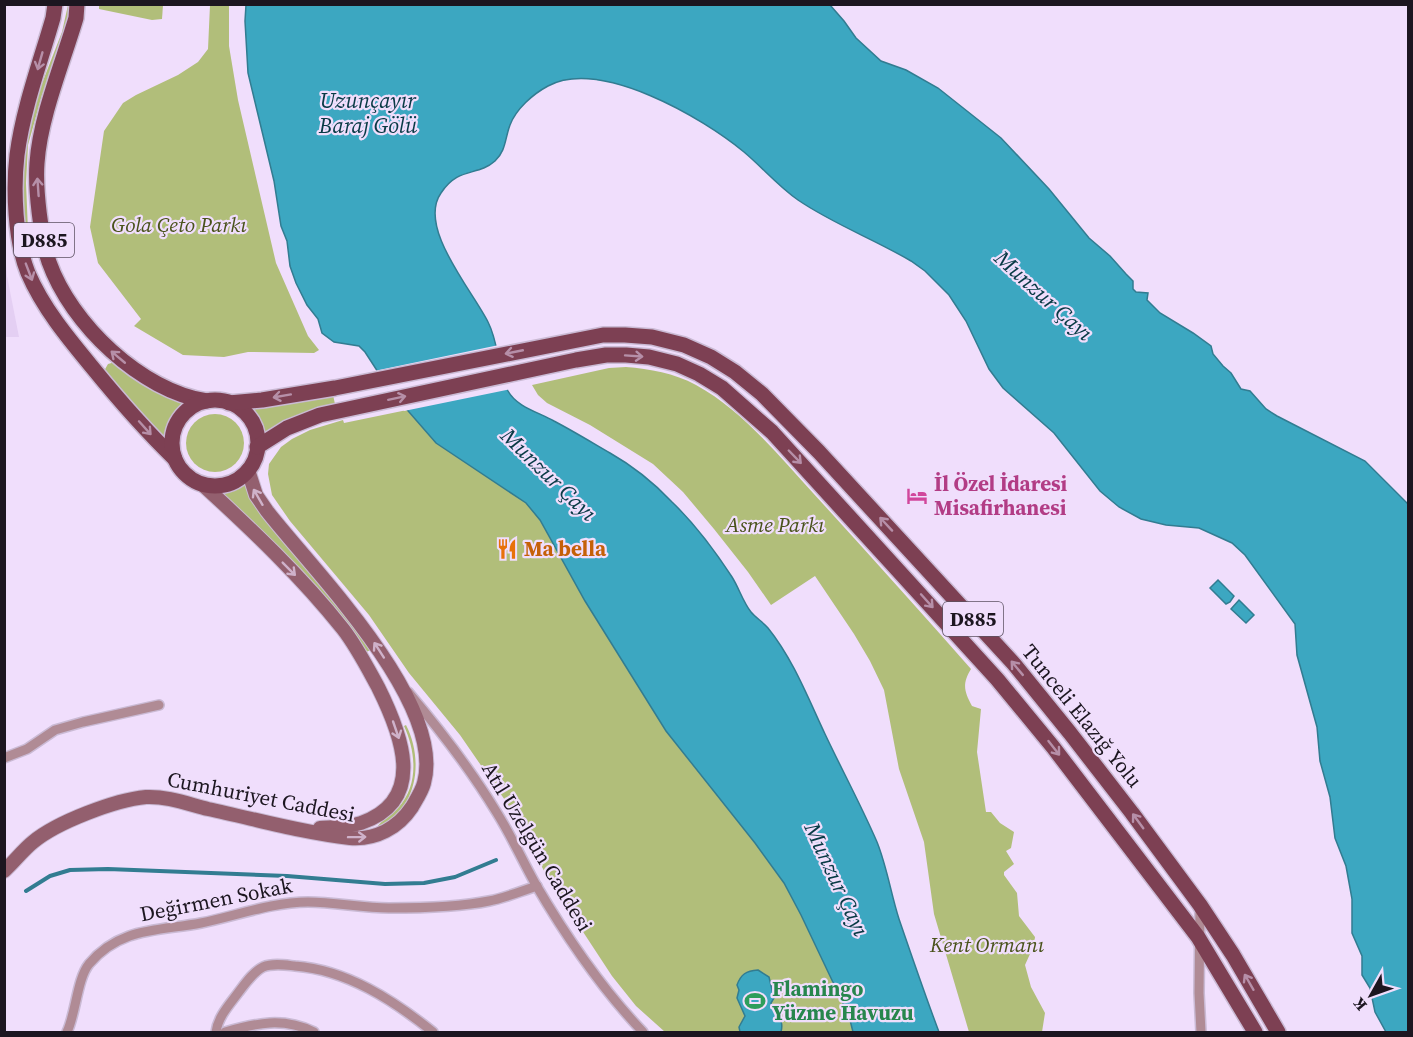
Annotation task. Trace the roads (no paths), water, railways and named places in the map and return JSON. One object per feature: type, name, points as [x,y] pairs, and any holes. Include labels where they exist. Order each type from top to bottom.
[{"type":"main road","name":"D885","points":[[55,4],[21,130],[17,157],[18,222],[25,263],[39,296],[70,340],[132,414],[175,459]]},
{"type":"main road","name":"D885","points":[[77,4],[76,18],[40,140],[37,164],[42,227],[49,261],[60,286],[75,309],[94,334],[112,352],[133,370],[164,387],[194,399],[207,401]]},
{"type":"main road","name":"Tunceli Elazığ Yolu","points":[[229,403],[335,388],[571,340],[625,334],[652,337],[684,345],[711,357],[735,372],[762,394],[827,460],[1014,664],[1132,813],[1200,905],[1233,954],[1278,1032]]},
{"type":"main road","name":"Tunceli Elazığ Yolu","points":[[257,447],[287,428],[339,410],[576,360],[606,356],[649,357],[677,364],[699,374],[716,384],[746,408],[804,466],[997,679],[1053,747],[1198,937],[1255,1032]]},
{"type":"main road","points":[[202,484],[219,486],[235,481],[248,470],[253,461],[257,447],[255,429],[250,420],[237,407],[229,403],[207,401],[190,408],[177,422],[172,440],[175,459],[183,472],[202,484],[296,576],[344,630],[361,655],[386,705],[404,754],[403,776],[399,791],[390,804],[375,817],[358,824],[299,830]]},
{"type":"main road","name":"Cumhuriyet Caddesi","points":[[4,871],[33,842],[56,827],[77,817],[134,799],[163,798],[299,830],[352,838],[373,837],[391,829],[406,815],[424,783],[426,761],[423,740],[399,681],[359,621],[267,511],[256,495],[248,470]]},
{"type":"street","name":"Atıl Uzelgün Caddesi","points":[[399,681],[450,742],[511,837],[537,886],[601,984],[643,1032]]},
{"type":"street","points":[[4,758],[27,749],[55,730],[159,705]]},
{"type":"street","name":"Değirmen Sokak","points":[[67,1032],[76,1007],[82,975],[87,966],[110,945],[134,934],[200,923],[280,905],[307,902],[389,908],[464,904],[496,899],[537,886]]},
{"type":"street","points":[[1200,905],[1198,937],[1201,1032]]},
{"type":"street","points":[[216,1032],[220,1018],[249,979],[263,967],[277,964],[324,969],[345,978],[386,998],[433,1032]]},
{"type":"street","points":[[225,1032],[275,1022],[291,1023],[314,1032]]},
{"type":"water","name":"Uzunçayır Baraj Gölü","points":[[246,5],[830,5],[856,38],[881,61],[906,70],[938,88],[1001,138],[1049,189],[1089,238],[1110,256],[1133,281],[1133,289],[1136,292],[1148,293],[1147,300],[1160,313],[1211,346],[1213,354],[1231,373],[1241,389],[1250,391],[1266,409],[1277,416],[1365,461],[1408,504],[1408,1032],[1386,1032],[1375,1012],[1370,988],[1362,975],[1362,956],[1352,933],[1352,899],[1346,866],[1335,838],[1330,797],[1320,761],[1317,727],[1297,655],[1295,624],[1245,555],[1232,543],[1199,528],[1166,525],[1141,519],[1119,507],[1100,491],[1054,433],[1003,388],[989,369],[966,321],[949,295],[925,271],[911,261],[825,217],[798,200],[726,138],[678,109],[622,86],[595,80],[570,79],[548,86],[516,113],[503,149],[495,161],[482,169],[454,179],[441,193],[435,207],[436,223],[441,240],[492,330],[502,375],[512,397],[522,405],[619,458],[665,495],[689,519],[712,548],[732,577],[748,608],[768,628],[793,666],[877,842],[899,919],[939,1032],[853,1032],[849,1016],[784,883],[666,731],[585,601],[540,520],[526,503],[436,443],[389,389],[359,346],[334,342],[322,333],[318,319],[307,305],[290,266],[274,181],[248,73]]},
{"type":"water","points":[[1218,580],[1234,596],[1226,604],[1210,588]]},
{"type":"water","points":[[1239,600],[1254,615],[1246,623],[1231,609]]},
{"type":"water","name":"Flamingo Yüzme Havuzu","points":[[758,970],[769,977],[774,998],[771,1003],[772,1008],[780,1019],[781,1032],[740,1032],[739,1027],[745,1016],[737,998],[739,990],[737,985],[744,974]]},
{"type":"waterway","points":[[26,891],[50,876],[70,870],[108,869],[287,876],[385,884],[424,883],[455,877],[496,860]]},
{"type":"place","name":"İl Özel İdaresi Misafirhanesi","points":[[917,496]]},
{"type":"place","name":"Ma bella","points":[[507,549]]},
{"type":"place","name":"Flamingo Yüzme Havuzu","points":[[755,1001]]},
{"type":"park label","name":"Gola Çeto Parkı","points":[[179,225]]},
{"type":"park label","name":"Asme Parkı","points":[[775,525]]},
{"type":"park label","name":"Kent Ormanı","points":[[987,945]]},
{"type":"water label","name":"Munzur Çayı","points":[[1044,295]]},
{"type":"water label","name":"Munzur Çayı","points":[[549,474]]},
{"type":"water label","name":"Munzur Çayı","points":[[837,879]]}]
